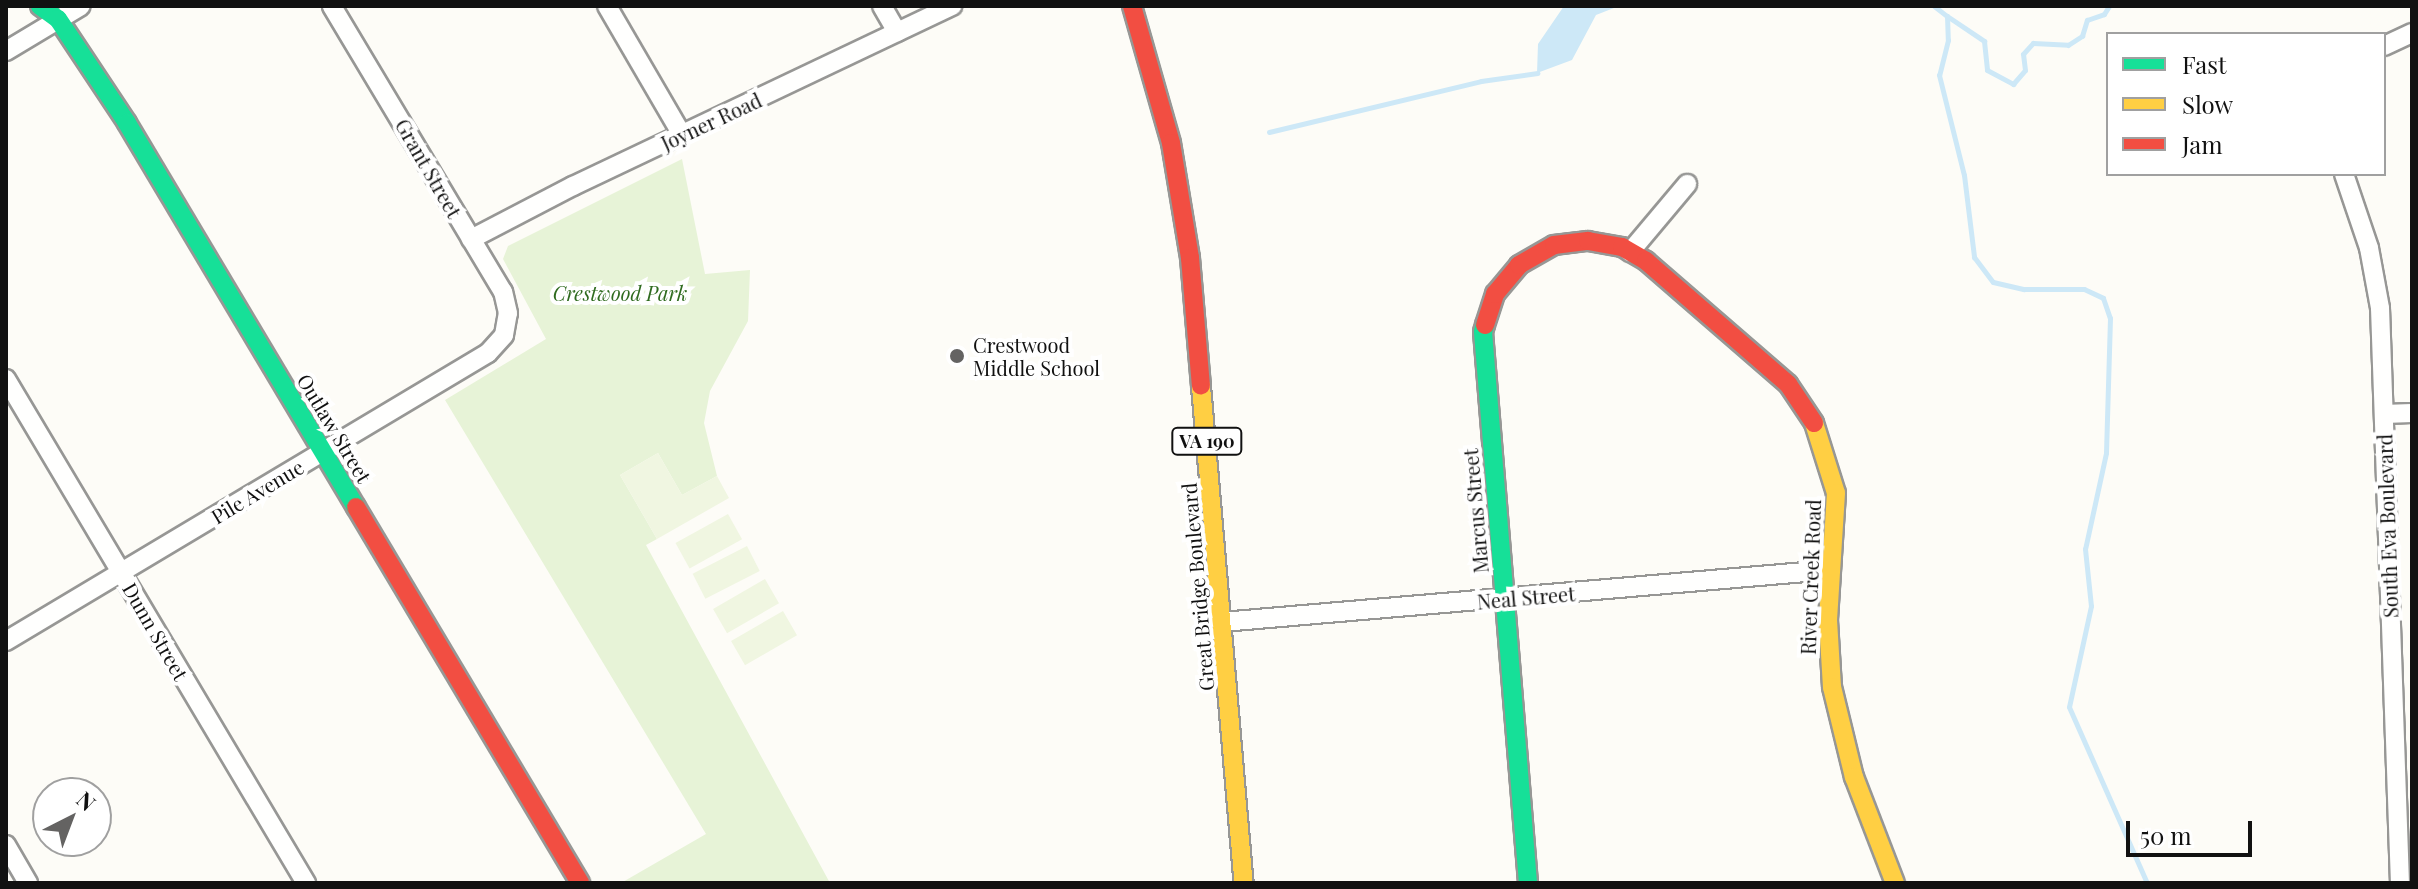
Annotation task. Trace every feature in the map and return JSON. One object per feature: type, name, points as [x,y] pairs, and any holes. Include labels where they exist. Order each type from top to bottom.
[{"type":"street","name":"Outlaw Street","points":[[40,6],[58,19],[127,123],[580,883]]},
{"type":"street","points":[[6,51],[81,6]]},
{"type":"street","name":"Grant Street","points":[[332,6],[503,292],[508,313],[504,335]]},
{"type":"street","points":[[607,6],[682,135]]},
{"type":"street","points":[[882,6],[897,32]]},
{"type":"street","name":"Joyner Road","points":[[471,239],[952,6]]},
{"type":"street","name":"Great Bridge Boulevard","points":[[1132,6],[1171,143],[1184,217],[1199,349],[1244,883]]},
{"type":"street","points":[[2386,45],[2412,33]]},
{"type":"street","name":"South Eva Boulevard","points":[[2345,176],[2376,278],[2384,414],[2400,883]]},
{"type":"street","points":[[1630,252],[1687,184]]},
{"type":"street","name":"Marcus Street","points":[[1528,883],[1484,355],[1485,319],[1501,285],[1531,256],[1554,245],[1588,241],[1607,243],[1630,252]]},
{"type":"street","name":"River Creek Road","points":[[1630,252],[1777,374],[1807,407],[1818,429],[1836,493],[1829,570],[1829,661],[1840,726],[1863,805],[1895,883]]},
{"type":"street","name":"Pile Avenue","points":[[6,641],[488,353],[504,335]]},
{"type":"street","name":"Dunn Street","points":[[6,379],[306,883]]},
{"type":"street","points":[[2384,414],[2412,413]]},
{"type":"street","name":"Neal Street","points":[[1222,622],[1829,570]]},
{"type":"street","points":[[6,845],[28,883]]},
{"type":"green space","name":"Crestwood Park","points":[[682,159],[705,274],[750,270],[748,321],[710,391],[704,423],[717,476],[682,495],[658,453],[620,475],[657,539],[646,545],[830,883],[621,883],[706,834],[445,400],[546,339],[503,259],[508,246]]},
{"type":"green space","points":[[658,453],[682,495],[717,476],[729,498],[657,539],[620,475]]},
{"type":"green space","points":[[728,514],[742,539],[690,568],[676,543]]},
{"type":"green space","points":[[747,546],[760,571],[705,599],[693,574]]},
{"type":"green space","points":[[765,579],[779,603],[727,633],[713,609]]},
{"type":"green space","points":[[783,611],[797,635],[745,665],[731,641]]},
{"type":"water","points":[[1564,6],[1619,6],[1596,15],[1572,60],[1537,73],[1538,44]]},
{"type":"waterway","points":[[1934,6],[1947,16],[1948,40],[1939,75],[1964,175],[1974,257],[1993,282],[2024,289],[2084,289],[2103,298],[2110,318],[2106,453],[2085,549],[2091,606],[2069,707],[2147,883]]},
{"type":"waterway","points":[[1947,16],[1984,41],[1987,70],[2013,84],[2025,70],[2023,54],[2033,43],[2068,45],[2082,36],[2087,20],[2104,14],[2109,6]]},
{"type":"waterway","points":[[1269,132],[1481,81],[1537,73]]},
{"type":"traffic: fast","points":[[40,6],[58,19],[127,123],[356,507]]},
{"type":"traffic: fast","points":[[1485,325],[1483,332],[1528,883]]},
{"type":"traffic: slow","points":[[1201,386],[1244,883]]},
{"type":"traffic: slow","points":[[1814,423],[1836,493],[1828,620],[1832,687],[1854,777],[1895,883]]},
{"type":"traffic: jam","points":[[1132,6],[1171,143],[1190,258],[1201,386]]},
{"type":"traffic: jam","points":[[1485,325],[1495,294],[1519,265],[1554,245],[1588,241],[1622,247],[1646,261],[1788,384],[1814,423]]},
{"type":"traffic: jam","points":[[356,507],[580,883]]},
{"type":"place","name":"Crestwood Middle School","points":[[957,356]]}]
